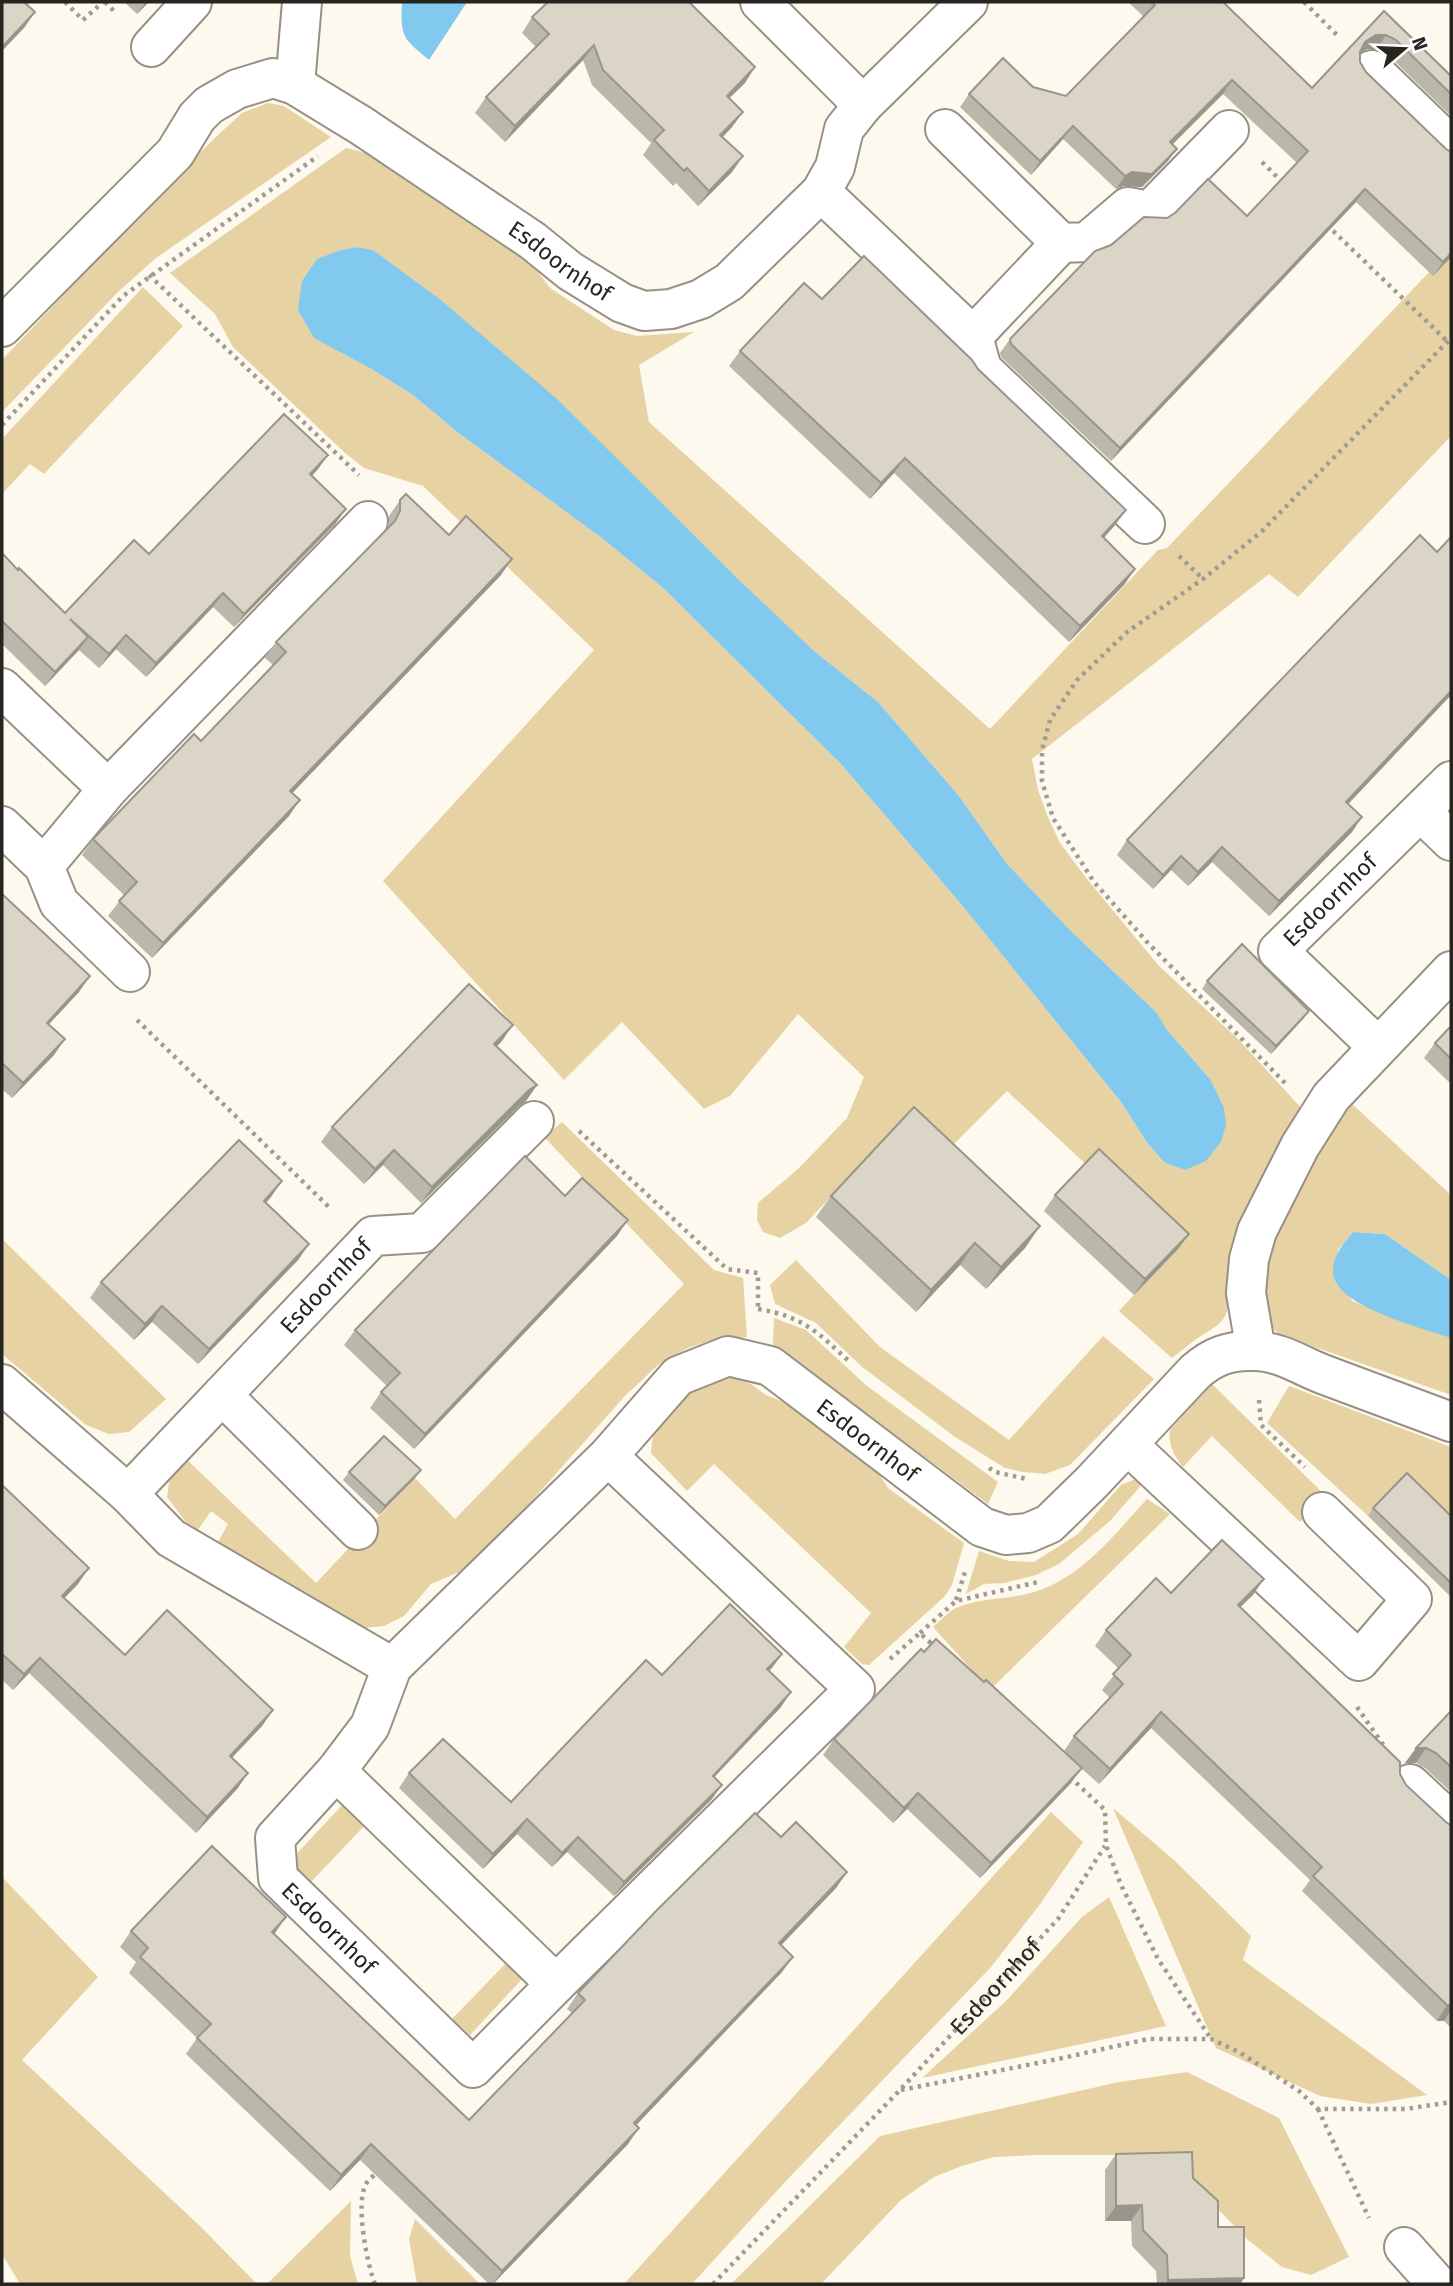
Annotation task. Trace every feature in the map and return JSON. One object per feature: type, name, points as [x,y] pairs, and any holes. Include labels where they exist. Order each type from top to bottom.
[{"type":"street","points":[[151,47],[192,2]]},
{"type":"street","points":[[295,85],[302,2]]},
{"type":"street","name":"Esdoornhof","points":[[2,327],[175,153],[197,117],[209,105],[237,89],[273,78],[295,85],[362,126],[533,242],[570,271],[622,303],[644,311],[671,309],[701,299],[729,282],[821,192],[835,167],[844,129],[863,105],[968,2]]},
{"type":"street","points":[[782,9],[863,105]]},
{"type":"street","points":[[1372,70],[1451,146]]},
{"type":"street","points":[[945,129],[1061,243]]},
{"type":"street","points":[[973,336],[1061,243],[1087,242],[1128,207],[1150,211],[1229,130]]},
{"type":"street","points":[[821,192],[973,336],[982,369],[1145,524]]},
{"type":"street","points":[[44,866],[108,789],[368,521]]},
{"type":"street","points":[[2,688],[108,789]]},
{"type":"street","name":"Esdoornhof","points":[[1377,1046],[1278,951],[1421,813],[1451,780]]},
{"type":"street","points":[[1421,813],[1451,841]]},
{"type":"street","points":[[2,826],[44,866],[59,903],[130,972]]},
{"type":"street","points":[[1256,1351],[1246,1293],[1249,1259],[1257,1231],[1300,1146],[1331,1097],[1451,971]]},
{"type":"street","name":"Esdoornhof","points":[[128,1494],[373,1236],[422,1233],[534,1121]]},
{"type":"street","name":"Esdoornhof","points":[[855,1689],[473,2068],[278,1878],[275,1839],[336,1771],[370,1726],[391,1667],[608,1456],[678,1376],[728,1356],[770,1366],[982,1527],[1006,1535],[1028,1533],[1049,1524],[1208,1360],[1223,1354],[1256,1351],[1278,1354],[1322,1374],[1451,1422]]},
{"type":"street","points":[[2,1384],[128,1494],[171,1538],[391,1667]]},
{"type":"street","points":[[222,1395],[359,1530]]},
{"type":"street","points":[[1128,1445],[1359,1661],[1412,1599],[1322,1512]]},
{"type":"street","points":[[608,1456],[855,1689]]},
{"type":"street","points":[[336,1771],[556,1984]]},
{"type":"street","points":[[1409,1784],[1451,1822]]},
{"type":"street","points":[[1404,2247],[1437,2284]]},
{"type":"path","points":[[65,2],[83,20],[103,2]]},
{"type":"path","points":[[2,425],[123,296],[362,126]]},
{"type":"path","points":[[1229,130],[1288,188]]},
{"type":"path","points":[[1316,1120],[1285,1082],[1148,943],[1094,882],[1053,818],[1042,781],[1042,750],[1050,720],[1077,680],[1127,632],[1196,584],[1261,532],[1449,340],[1318,217]]},
{"type":"path","points":[[149,275],[381,497],[368,521]]},
{"type":"path","points":[[130,972],[107,992],[342,1219],[373,1236]]},
{"type":"path","points":[[534,1121],[565,1118],[727,1269],[758,1273],[758,1363]]},
{"type":"path","points":[[758,1309],[778,1312],[809,1325],[856,1367]]},
{"type":"path","points":[[1256,1351],[1261,1425],[1332,1494],[1322,1512]]},
{"type":"path","points":[[985,1465],[995,1472],[1024,1480],[1067,1475],[1092,1482]]},
{"type":"path","points":[[855,1689],[920,1633],[939,1651]]},
{"type":"path","points":[[1359,1661],[1348,1689],[1409,1784]]},
{"type":"path","points":[[1066,1773],[1105,1810],[1106,1845],[1121,1885],[1158,1959],[1211,2039]]},
{"type":"path","name":"Esdoornhof","points":[[713,2284],[900,2090],[1058,1919],[1106,1845]]},
{"type":"path","points":[[900,2090],[1148,2039],[1211,2039],[1239,2052],[1299,2091],[1318,2109],[1371,2223],[1404,2247]]},
{"type":"path","points":[[1318,2109],[1406,2109],[1451,2102]]},
{"type":"path","points":[[376,2284],[369,2269],[362,2221],[365,2185],[383,2166]]},
{"type":"shaded area","points":[[268,103],[284,106],[331,137],[156,258],[118,292],[2,412],[2,360],[217,136],[242,113]]},
{"type":"shaded area","points":[[346,148],[391,159],[522,250],[550,288],[614,330],[637,336],[694,332],[639,365],[649,422],[990,729],[1158,550],[1167,548],[1451,249],[1451,436],[1298,597],[1269,574],[1032,759],[1038,790],[1048,817],[1060,843],[1087,879],[1159,966],[1238,1039],[1304,1111],[1229,1308],[1222,1320],[1172,1358],[1119,1311],[1177,1249],[1007,1091],[938,1160],[899,1125],[806,1223],[780,1238],[763,1232],[757,1220],[758,1203],[798,1169],[847,1118],[864,1077],[798,1014],[730,1096],[704,1109],[622,1022],[564,1080],[383,881],[594,650],[423,486],[364,468],[345,453],[233,347],[215,314],[170,273]],"holes":[[[357,247],[373,250],[814,651],[878,702],[959,796],[1007,864],[1070,930],[1156,1012],[1168,1031],[1210,1079],[1185,1170],[1165,1163],[1148,1144],[1121,1102],[961,904],[841,764],[663,588],[603,539],[456,431],[413,395],[370,368],[341,250]]]},
{"type":"shaded area","points":[[143,287],[183,326],[44,474],[30,464],[2,494],[2,439]]},
{"type":"shaded area","points":[[1351,1103],[1451,1195],[1451,1280],[1385,1234],[1353,1232],[1338,1250],[1352,1301],[1451,1338],[1451,1395],[1278,1334],[1267,1321],[1263,1305],[1270,1241],[1326,1135]]},
{"type":"shaded area","points":[[562,1122],[714,1270],[743,1278],[747,1337],[709,1341],[688,1348],[659,1364],[625,1396],[474,1566],[431,1584],[404,1616],[384,1626],[355,1629],[218,1542],[228,1524],[211,1511],[198,1530],[185,1521],[167,1497],[171,1469],[183,1456],[316,1583],[415,1478],[455,1519],[684,1284],[544,1137]]},
{"type":"shaded area","points":[[2,1239],[166,1399],[129,1432],[109,1434],[86,1425],[2,1354]]},
{"type":"shaded area","points":[[796,1260],[880,1347],[1009,1440],[1103,1336],[1154,1379],[1070,1465],[1045,1474],[1005,1468],[955,1437],[861,1366],[816,1323],[775,1304],[770,1285]]},
{"type":"shaded area","points":[[774,1318],[806,1330],[867,1386],[998,1482],[988,1504],[773,1344]]},
{"type":"shaded area","points":[[721,1378],[736,1378],[751,1384],[766,1395],[811,1413],[869,1458],[888,1488],[964,1543],[952,1585],[945,1596],[869,1665],[862,1664],[844,1647],[871,1613],[714,1464],[687,1491],[651,1453],[655,1427],[664,1413],[687,1395]]},
{"type":"shaded area","points":[[1212,1384],[1326,1496],[1300,1522],[1212,1436],[1183,1467],[1177,1458],[1171,1446],[1170,1430]]},
{"type":"shaded area","points":[[1289,1386],[1451,1447],[1451,1529],[1402,1482],[1368,1516],[1267,1423]]},
{"type":"shaded area","points":[[1136,1479],[1145,1481],[1110,1521],[1059,1564],[1036,1575],[1004,1583],[984,1584],[966,1594],[979,1551],[1009,1561],[1034,1562],[1078,1534],[1121,1485]]},
{"type":"shaded area","points":[[1147,1499],[1170,1514],[990,1690],[933,1627],[958,1607],[1027,1594],[1054,1584],[1098,1552]]},
{"type":"shaded area","points":[[344,1803],[366,1824],[310,1883],[289,1862]]},
{"type":"shaded area","points":[[1113,1808],[1174,1860],[1251,1936],[1243,1960],[1427,2095],[1371,2104],[1320,2096],[1216,2048]]},
{"type":"shaded area","points":[[1051,1812],[1083,1842],[1038,1907],[991,1967],[785,2182],[692,2284],[624,2284]]},
{"type":"shaded area","points":[[2,1877],[98,1977],[22,2060],[200,2226],[257,2284],[20,2284],[2,2254]]},
{"type":"shaded area","points":[[1109,1897],[1166,2026],[922,2078],[1007,2000],[1082,1917]]},
{"type":"shaded area","points":[[509,1960],[525,1976],[470,2035],[452,2019]]},
{"type":"shaded area","points":[[1187,2072],[1279,2118],[1349,2257],[1311,2275],[1282,2267],[1248,2240],[1207,2198],[1156,2159],[1112,2155],[1038,2155],[994,2157],[934,2177],[901,2200],[821,2284],[731,2284],[880,2136],[1119,2082]]},
{"type":"shaded area","points":[[351,2201],[350,2256],[358,2284],[267,2284]]},
{"type":"shaded area","points":[[415,2219],[480,2284],[417,2284],[409,2239]]},
{"type":"water","points":[[402,2],[467,2],[429,60],[405,36]]},
{"type":"water","points":[[357,247],[373,250],[442,301],[557,399],[814,651],[878,702],[959,796],[1007,864],[1070,930],[1156,1012],[1168,1031],[1210,1079],[1224,1108],[1226,1125],[1221,1142],[1206,1161],[1185,1170],[1165,1163],[1148,1144],[1121,1102],[961,904],[841,764],[663,588],[603,539],[456,431],[413,395],[314,338],[298,310],[302,281],[317,259]]},
{"type":"water","points":[[1353,1232],[1385,1234],[1451,1280],[1451,1338],[1401,1322],[1362,1305],[1336,1283],[1333,1270],[1337,1254]]},
{"type":"building","points":[[2,2],[24,2],[35,12],[2,47]]},
{"type":"building","points":[[548,2],[689,2],[755,67],[727,96],[743,112],[720,135],[743,156],[709,191],[687,168],[684,171],[654,140],[664,130],[603,70],[594,45],[515,126],[486,97],[549,34],[532,17]]},
{"type":"building","points":[[1151,2],[1223,2],[1312,88],[1384,11],[1451,76],[1451,94],[1396,40],[1386,35],[1376,35],[1365,42],[1360,52],[1360,62],[1366,72],[1451,152],[1451,253],[1443,262],[1365,189],[1120,448],[1011,344],[1010,339],[1095,251],[1111,245],[1144,217],[1167,218],[1208,179],[1247,216],[1308,151],[1232,80],[1170,142],[1177,149],[1152,174],[1132,172],[1125,176],[1073,126],[1040,161],[969,94],[1003,58],[1033,87],[1066,96],[1155,5]]},
{"type":"building","points":[[864,256],[1126,510],[1102,536],[1135,569],[1080,626],[905,458],[881,483],[740,351],[804,283],[822,299]]},
{"type":"building","points":[[284,414],[328,455],[310,474],[346,509],[244,614],[223,593],[156,663],[126,635],[109,654],[70,619],[88,637],[55,672],[2,621],[2,553],[65,613],[134,540],[149,554]]},
{"type":"building","points":[[406,494],[449,535],[466,516],[512,559],[290,791],[300,800],[163,943],[119,901],[137,882],[93,839],[194,734],[201,741],[286,652],[276,642],[395,521],[400,511],[400,500]]},
{"type":"building","points":[[1420,535],[1437,552],[1451,537],[1451,691],[1346,802],[1362,817],[1279,901],[1222,847],[1198,872],[1181,856],[1163,875],[1127,840]]},
{"type":"building","points":[[2,894],[90,976],[47,1023],[65,1039],[23,1083],[2,1063]]},
{"type":"building","points":[[1242,944],[1309,1011],[1276,1046],[1207,981]]},
{"type":"building","points":[[469,984],[513,1025],[494,1044],[537,1085],[432,1187],[394,1150],[375,1169],[332,1127]]},
{"type":"building","points":[[1451,1026],[1451,1059],[1435,1043]]},
{"type":"building","points":[[914,1107],[1040,1226],[1001,1267],[975,1243],[931,1290],[831,1196]]},
{"type":"building","points":[[239,1140],[282,1181],[264,1201],[309,1244],[209,1349],[162,1306],[145,1324],[101,1282]]},
{"type":"building","points":[[1099,1149],[1189,1234],[1145,1279],[1055,1195]]},
{"type":"building","points":[[525,1156],[565,1196],[582,1178],[628,1220],[425,1434],[381,1392],[400,1373],[355,1330]]},
{"type":"building","points":[[384,1436],[421,1470],[385,1506],[349,1472]]},
{"type":"building","points":[[1407,1473],[1451,1516],[1451,1583],[1373,1508]]},
{"type":"building","points":[[2,1485],[89,1568],[62,1596],[125,1655],[167,1610],[273,1710],[230,1756],[248,1773],[207,1817],[40,1658],[24,1674],[2,1654]]},
{"type":"building","points":[[1222,1540],[1264,1579],[1238,1605],[1400,1762],[1400,1774],[1406,1785],[1451,1825],[1451,2005],[1447,2005],[1313,1876],[1322,1867],[1161,1712],[1110,1769],[1074,1736],[1123,1684],[1113,1674],[1131,1655],[1106,1630],[1156,1578],[1171,1593]]},
{"type":"building","points":[[730,1604],[782,1654],[767,1669],[791,1692],[713,1776],[722,1785],[624,1882],[578,1837],[562,1853],[527,1819],[493,1854],[409,1773],[443,1739],[511,1802],[646,1660],[662,1675]]},
{"type":"building","points":[[936,1639],[984,1682],[986,1680],[1082,1768],[991,1863],[918,1793],[904,1808],[834,1739],[921,1649],[924,1652]]},
{"type":"building","points":[[1451,1711],[1451,1767],[1436,1753],[1426,1748],[1416,1748]]},
{"type":"building","points":[[755,1813],[781,1837],[796,1822],[847,1872],[779,1943],[793,1957],[634,2123],[639,2128],[502,2271],[371,2144],[341,2175],[197,2038],[211,2024],[140,1957],[148,1948],[131,1931],[212,1846],[286,1917],[272,1932],[469,2120],[585,2000],[578,1993]]},
{"type":"building","points":[[1192,2152],[1193,2178],[1218,2201],[1218,2227],[1244,2227],[1244,2278],[1168,2280],[1167,2255],[1143,2230],[1142,2205],[1116,2206],[1116,2154]]}]
